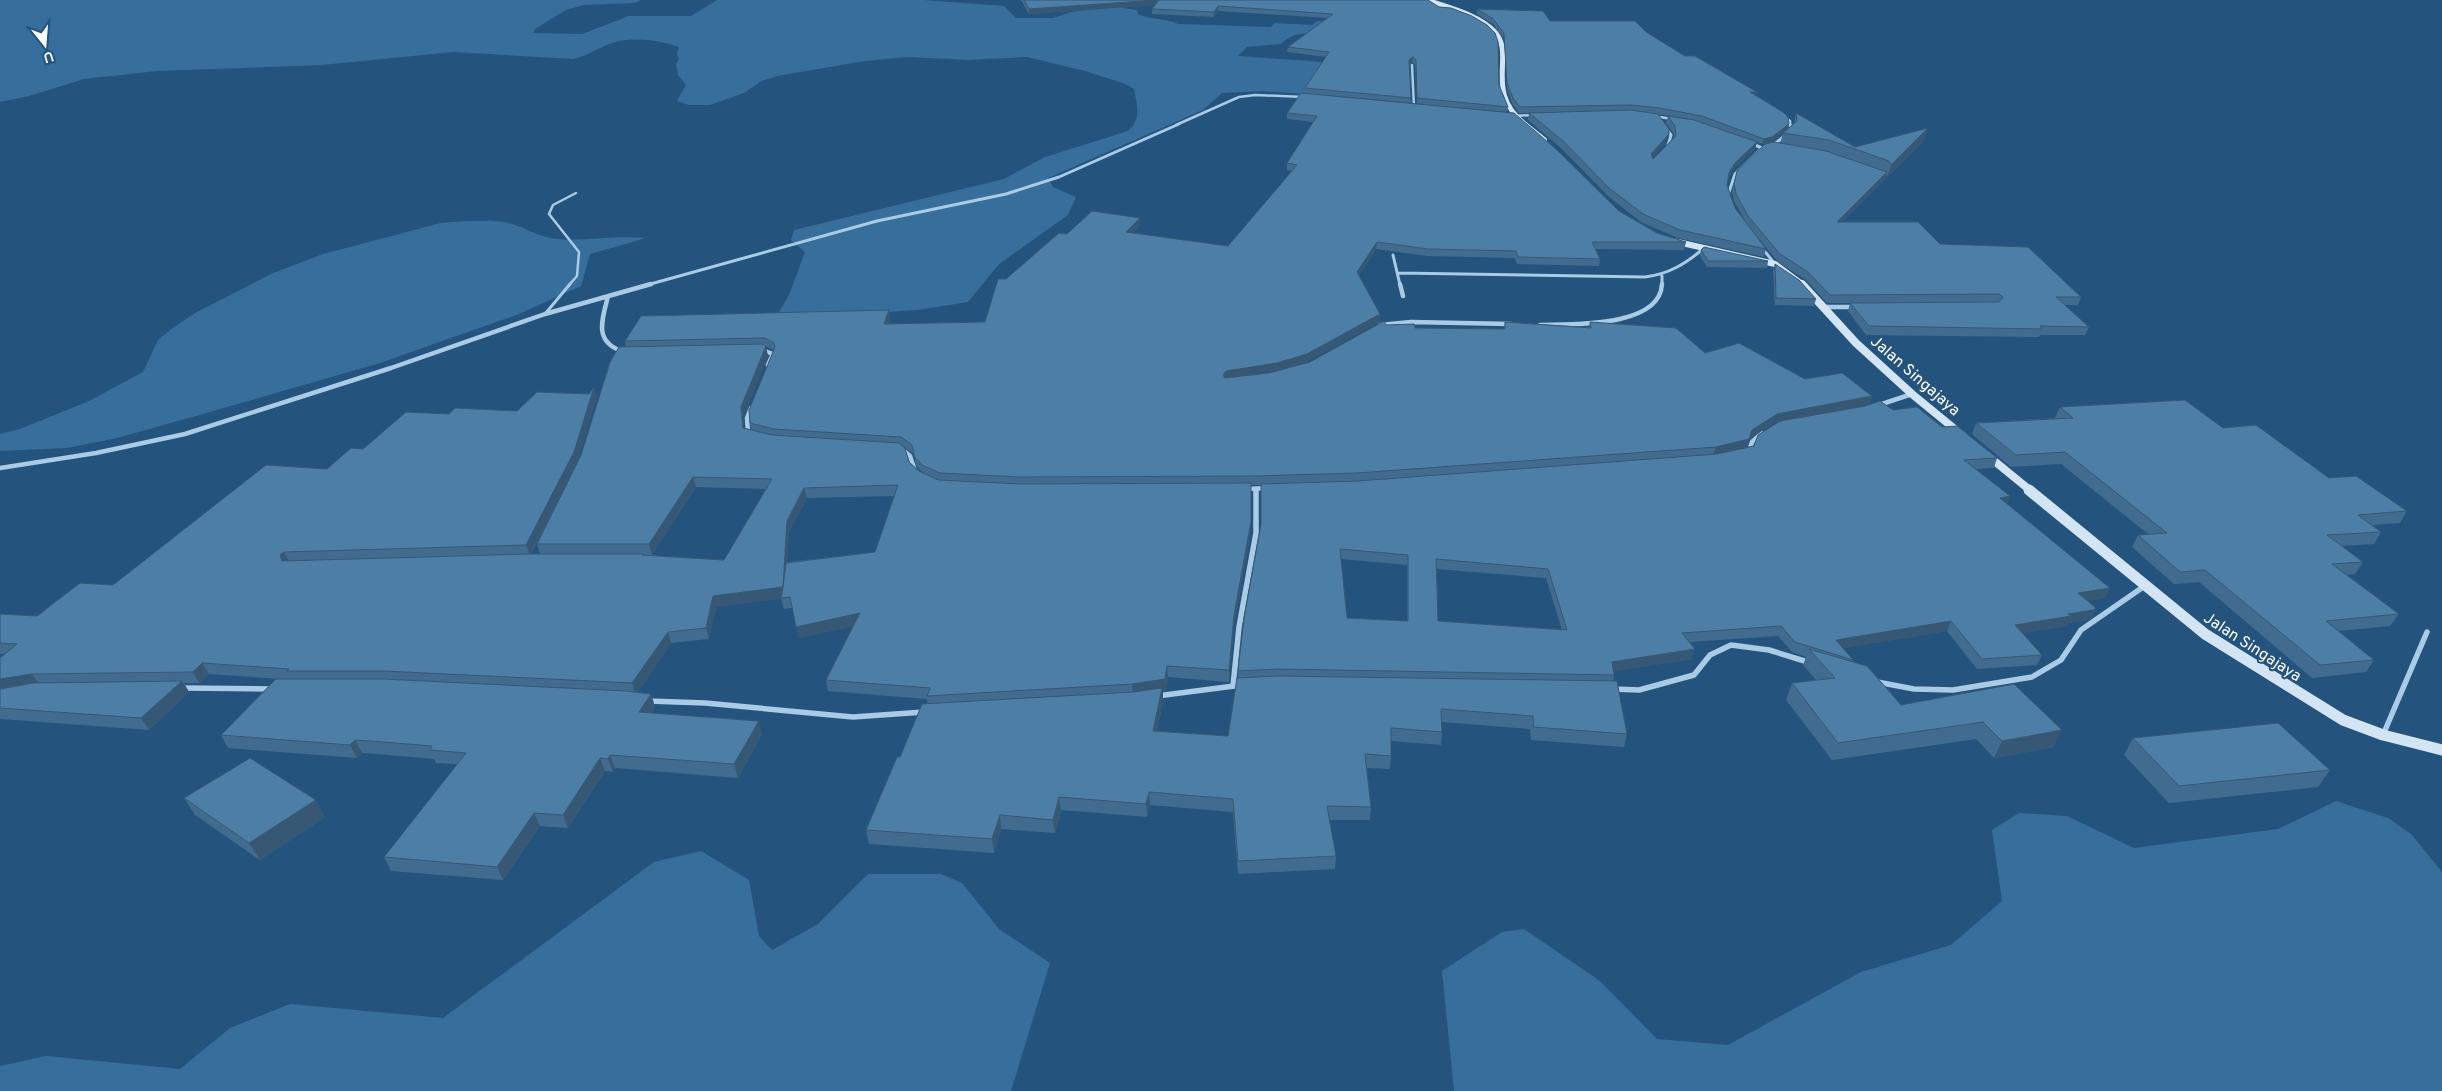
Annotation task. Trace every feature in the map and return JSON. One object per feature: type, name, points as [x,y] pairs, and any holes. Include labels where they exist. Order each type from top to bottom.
[{"type":"street","points":[[1427,0],[1481,21],[1497,33],[1503,49],[1501,64],[1504,96],[1509,115],[1532,129],[1553,148]]},
{"type":"street","points":[[1412,65],[1414,107]]},
{"type":"street","points":[[0,468],[96,452],[185,434],[391,368],[545,314],[877,222],[1006,194],[1059,177],[1098,161],[1238,97],[1264,95],[1309,97]]},
{"type":"street","points":[[1405,106],[1423,108]]},
{"type":"street","points":[[1772,146],[1791,131],[1790,121],[1779,110]]},
{"type":"street","points":[[1509,115],[1543,114]]},
{"type":"street","points":[[1648,116],[1681,121]]},
{"type":"street","points":[[1657,117],[1672,135],[1671,142],[1665,149]]},
{"type":"street","points":[[1748,142],[1762,148]]},
{"type":"street","points":[[1728,197],[1729,183],[1742,164],[1762,148],[1781,147]]},
{"type":"street","name":"Jalan Singajaya","points":[[1666,239],[1703,249],[1760,259],[1775,264],[1796,278],[1825,307],[1856,343],[1912,394],[1969,440]]},
{"type":"street","points":[[1758,243],[1775,264]]},
{"type":"street","points":[[1398,272],[1612,278],[1662,276],[1676,271],[1703,249]]},
{"type":"street","points":[[1393,255],[1403,296]]},
{"type":"street","points":[[1536,325],[1580,324],[1638,314],[1653,306],[1660,298],[1662,276]]},
{"type":"street","points":[[608,296],[602,323],[604,339],[615,349],[624,352],[634,352]]},
{"type":"street","points":[[1825,307],[1863,307]]},
{"type":"street","points":[[1374,328],[1381,325],[1411,322],[1518,324]]},
{"type":"street","points":[[612,358],[615,349]]},
{"type":"street","points":[[754,349],[765,350],[773,354],[764,374]]},
{"type":"street","points":[[1869,408],[1912,394]]},
{"type":"street","points":[[755,399],[747,418],[747,429],[748,435],[757,437]]},
{"type":"street","points":[[1744,453],[1750,451],[1752,442],[1769,430]]},
{"type":"street","name":"Jalan Singajaya","points":[[1976,446],[2213,639],[2343,720],[2383,735],[2442,750]]},
{"type":"street","points":[[897,449],[902,449],[910,456],[913,469],[918,474]]},
{"type":"street","points":[[1236,489],[1274,488]]},
{"type":"street","points":[[1233,686],[1239,627],[1256,533],[1256,489]]},
{"type":"street","points":[[1870,681],[1914,689],[1952,690],[2032,677],[2061,660],[2081,630],[2147,584]]},
{"type":"street","points":[[2383,735],[2427,632]]},
{"type":"street","points":[[1605,689],[1639,690],[1694,675],[1710,655],[1731,645],[1769,650],[1815,664]]},
{"type":"street","points":[[1151,697],[1251,685]]},
{"type":"street","points":[[170,688],[276,689]]},
{"type":"street","points":[[638,700],[705,703],[853,717],[933,712]]},
{"type":"lane","points":[[545,314],[577,276],[579,252],[549,214],[553,205],[576,193]]},
{"type":"shaded area","points":[[0,0],[641,0],[635,3],[584,5],[566,10],[535,29],[533,33],[582,34],[629,16],[691,16],[717,0],[924,0],[1004,6],[1016,18],[1053,18],[1071,12],[1116,7],[1137,10],[1138,14],[1143,16],[1178,24],[1271,27],[1274,23],[1312,25],[1317,21],[1339,23],[1336,34],[1300,34],[1287,39],[1281,44],[1247,47],[1238,56],[1352,64],[1333,96],[1263,91],[1222,93],[1203,110],[1048,178],[1053,187],[1076,197],[1068,215],[999,264],[968,302],[918,310],[775,319],[789,295],[805,252],[791,240],[794,230],[1004,179],[1045,157],[1128,131],[1137,117],[1134,89],[1126,84],[1085,71],[1027,57],[968,60],[908,57],[865,61],[777,76],[762,81],[744,93],[710,105],[689,105],[677,101],[686,85],[678,75],[676,64],[679,59],[677,53],[679,47],[662,42],[626,40],[609,44],[573,59],[453,52],[322,65],[157,71],[84,79],[29,96],[0,102]]},
{"type":"shaded area","points":[[466,221],[509,223],[557,239],[646,238],[590,254],[581,286],[519,314],[380,363],[117,438],[67,448],[0,451],[0,434],[20,429],[89,401],[143,372],[158,340],[174,327],[195,313],[271,274],[323,254],[441,223]]},
{"type":"shaded area","points":[[2336,801],[2388,818],[2411,834],[2442,872],[2442,1091],[1454,1091],[1442,971],[1502,932],[1524,929],[1600,981],[1657,1039],[1728,1045],[1861,972],[1951,945],[2002,901],[1992,830],[2019,813],[2067,816],[2134,848],[2278,829]]},
{"type":"shaded area","points":[[701,851],[749,880],[759,936],[772,950],[818,924],[868,874],[941,874],[962,883],[999,929],[1050,963],[1011,1091],[0,1091],[0,1066],[46,1056],[180,1069],[230,1028],[290,1004],[443,1018],[654,862]]},
{"type":"building","points":[[1024,0],[1157,0],[1029,9]]},
{"type":"building","points":[[1159,0],[1428,0],[1439,7],[1451,8],[1472,16],[1487,25],[1495,33],[1498,42],[1499,85],[1508,107],[1417,98],[1416,60],[1413,57],[1409,60],[1411,98],[1305,88],[1329,52],[1288,47],[1333,14],[1218,6],[1214,12],[1152,9]]},
{"type":"building","points":[[1477,9],[1543,11],[1550,21],[1635,21],[1646,32],[1685,56],[1695,56],[1757,92],[1750,92],[1783,112],[1788,117],[1789,124],[1772,137],[1764,139],[1702,116],[1659,108],[1631,105],[1520,107],[1513,98],[1507,83],[1504,33],[1493,19]]},
{"type":"building","points":[[1301,93],[1514,113],[1556,149],[1619,211],[1657,233],[1686,242],[1592,242],[1600,259],[1518,257],[1516,251],[1428,249],[1377,242],[1357,272],[1380,314],[1307,354],[1277,363],[1226,371],[1223,375],[1225,378],[1269,373],[1310,362],[1384,321],[1386,325],[1414,324],[1415,328],[1505,329],[1505,322],[1591,328],[1590,322],[1676,328],[1705,353],[1739,343],[1805,379],[1842,373],[1872,396],[1777,414],[1752,430],[1749,439],[1716,447],[1357,473],[1256,476],[1019,477],[940,473],[924,466],[915,458],[912,445],[901,437],[774,429],[750,423],[749,410],[775,347],[774,343],[765,338],[625,341],[641,316],[889,310],[884,324],[985,322],[998,279],[1006,279],[1059,233],[1067,234],[1092,211],[1140,218],[1126,232],[1228,246],[1297,165],[1287,163],[1317,116],[1287,113]]},
{"type":"building","points":[[1631,110],[1658,114],[1669,129],[1669,134],[1651,154],[1653,159],[1676,136],[1675,126],[1668,116],[1694,120],[1757,142],[1735,163],[1729,173],[1727,185],[1735,208],[1766,249],[1680,230],[1643,214],[1609,188],[1563,141],[1529,113]]},
{"type":"building","points":[[1796,113],[1855,147],[1928,128],[1891,165],[1889,161],[1829,140],[1783,133],[1797,121]]},
{"type":"building","points":[[1774,142],[1826,151],[1887,172],[1837,222],[1918,222],[1940,244],[2028,247],[2081,297],[2056,297],[2089,327],[2040,326],[2042,329],[1869,326],[1850,303],[1999,302],[2003,297],[1999,294],[1830,295],[1808,272],[1780,254],[1748,216],[1736,194],[1734,184],[1737,171],[1765,144]]},
{"type":"building","points":[[1704,247],[1768,261],[1708,261],[1701,250]]},
{"type":"building","points":[[1775,264],[1799,280],[1816,299],[1776,298]]},
{"type":"building","points":[[762,344],[766,346],[741,407],[743,428],[772,435],[899,443],[905,448],[909,462],[919,471],[938,480],[1020,484],[1251,483],[1251,522],[1234,615],[1229,670],[1167,666],[1165,679],[1132,684],[927,696],[930,688],[826,680],[860,613],[796,627],[790,597],[781,598],[783,587],[713,596],[706,628],[668,632],[632,683],[384,671],[287,671],[289,669],[202,663],[193,672],[32,674],[0,679],[0,658],[17,644],[0,643],[0,614],[37,616],[80,583],[113,585],[266,465],[327,469],[351,448],[363,449],[406,412],[449,414],[455,408],[517,411],[537,392],[589,394],[594,387],[574,452],[526,545],[284,552],[280,555],[282,561],[529,554],[643,554],[724,560],[772,479],[693,477],[649,544],[537,544],[581,455],[610,362],[619,347]],"holes":[[[898,485],[875,552],[786,563],[783,587],[787,521],[804,488]]]},
{"type":"building","points":[[2185,400],[2223,428],[2256,425],[2329,478],[2356,476],[2407,511],[2358,515],[2381,532],[2327,535],[2363,562],[2332,564],[2399,614],[2326,621],[2374,660],[2320,665],[2205,570],[2180,572],[2138,535],[2167,533],[2065,452],[2016,455],[1976,423],[2073,418],[2060,407]]},
{"type":"building","points":[[1880,401],[1893,410],[1917,407],[1942,427],[1957,426],[1997,458],[1964,460],[2010,496],[2000,498],[2110,588],[2078,593],[2096,608],[2068,614],[2071,616],[2015,625],[2042,655],[1982,659],[1951,621],[1836,640],[1853,660],[1795,642],[1781,626],[1682,633],[1695,649],[1612,662],[1614,675],[1278,669],[1238,671],[1244,618],[1261,524],[1261,484],[1358,481],[1717,454],[1754,446],[1758,435],[1780,421],[1865,406]],"holes":[[[1340,549],[1408,555],[1408,621],[1347,618]],[[1436,559],[1548,569],[1567,630],[1438,621]]]},
{"type":"building","points":[[1809,649],[1867,666],[1901,705],[2014,684],[2062,730],[2002,741],[1983,722],[1838,743],[1792,683],[1835,678]]},
{"type":"building","points":[[1278,676],[1617,681],[1627,734],[1534,727],[1533,716],[1441,709],[1442,732],[1391,728],[1391,756],[1365,754],[1371,807],[1327,806],[1336,856],[1238,861],[1233,799],[1149,792],[1146,804],[1059,797],[1053,820],[1000,815],[992,839],[866,830],[922,704],[1133,692],[1162,688],[1153,731],[1228,736],[1237,678]]},
{"type":"building","points":[[276,679],[383,679],[626,691],[651,694],[639,712],[759,721],[734,764],[610,755],[608,759],[600,758],[563,815],[534,813],[497,867],[384,857],[466,753],[430,750],[432,746],[370,741],[355,740],[350,745],[221,735]]},
{"type":"building","points":[[182,681],[141,718],[0,708],[0,689],[33,683]]},
{"type":"building","points":[[2278,723],[2330,770],[2179,786],[2133,738]]},
{"type":"building","points":[[250,758],[316,800],[249,843],[184,798]]}]
